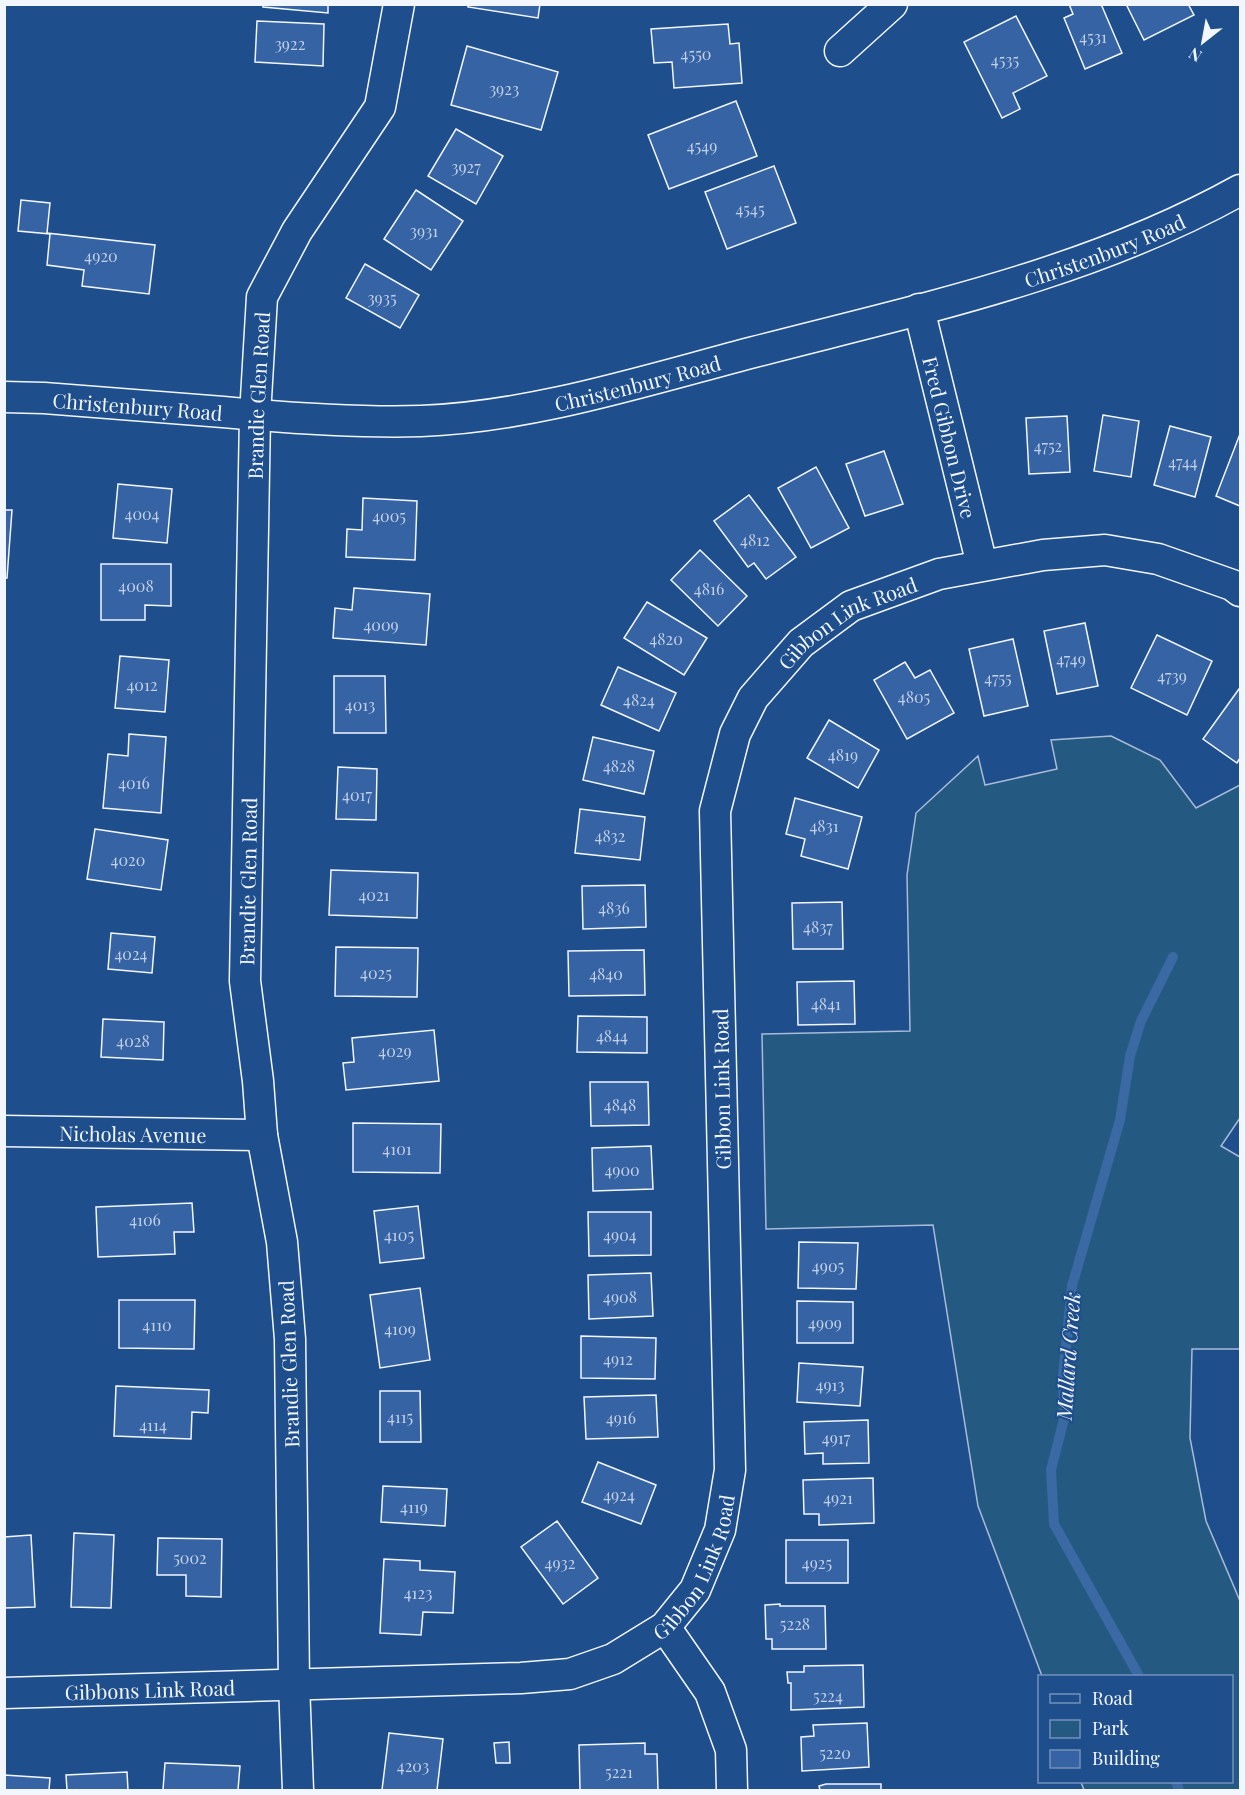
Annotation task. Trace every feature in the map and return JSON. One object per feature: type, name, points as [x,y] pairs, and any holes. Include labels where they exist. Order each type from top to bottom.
[{"type":"street","name":"Brandie Glen Road","points":[[298,1791],[294,1683],[290,1340],[282,1242],[262,1136],[258,1080],[244,981],[255,415],[262,297],[297,231],[380,107],[399,4]]},
{"type":"street","points":[[840,51],[892,4]]},
{"type":"street","name":"Christenbury Road","points":[[4,397],[44,398],[305,419],[421,421],[488,415],[584,396],[919,309],[1058,270],[1174,224],[1240,190]]},
{"type":"street","name":"Fred Gibbon Drive","points":[[919,309],[982,565]]},
{"type":"street","name":"Gibbon Link Road","points":[[294,1683],[521,1678],[570,1674],[613,1659],[665,1627],[695,1590],[720,1530],[730,1470],[715,811],[735,734],[753,698],[801,643],[851,606],[932,576],[982,565],[1043,555],[1105,550],[1158,559],[1232,585],[1240,591]]},
{"type":"street","name":"Nicholas Avenue","points":[[4,1131],[262,1136]]},
{"type":"street","points":[[665,1627],[710,1692],[731,1750],[732,1791]]},
{"type":"street","name":"Gibbons Link Road","points":[[4,1693],[181,1689],[294,1683]]},
{"type":"green space","points":[[1111,736],[1160,760],[1196,808],[1240,785],[1240,1118],[1221,1146],[1240,1157],[1240,1349],[1192,1349],[1190,1438],[1206,1521],[1240,1601],[1240,1790],[1084,1790],[1081,1783],[1233,1783],[1233,1675],[1042,1675],[978,1506],[933,1225],[766,1229],[762,1034],[910,1031],[907,875],[916,813],[978,756],[985,785],[1057,769],[1051,740]]},
{"type":"building","points":[[263,4],[328,4],[328,13],[263,7]]},
{"type":"building","points":[[469,4],[540,4],[538,18],[468,7]]},
{"type":"building","points":[[1069,4],[1101,4],[1122,53],[1085,69],[1064,18],[1073,14]]},
{"type":"building","points":[[1126,4],[1188,4],[1194,15],[1144,40]]},
{"type":"building","points":[[1016,16],[1047,76],[1013,93],[1020,109],[1002,118],[964,42]]},
{"type":"building","points":[[257,21],[324,24],[323,66],[255,62]]},
{"type":"building","points":[[728,24],[730,44],[739,43],[742,83],[674,88],[672,62],[654,63],[651,29]]},
{"type":"building","points":[[467,46],[558,72],[541,130],[451,105]]},
{"type":"building","points":[[736,101],[757,156],[669,189],[648,135]]},
{"type":"building","points":[[456,129],[503,156],[476,204],[428,176]]},
{"type":"building","points":[[774,166],[796,223],[727,249],[705,192]]},
{"type":"building","points":[[416,190],[463,221],[431,270],[384,239]]},
{"type":"building","points":[[21,200],[50,203],[47,233],[155,245],[149,294],[82,286],[84,270],[47,265],[50,234],[18,231]]},
{"type":"building","points":[[365,264],[419,295],[400,328],[346,298]]},
{"type":"building","points":[[1103,415],[1139,421],[1131,477],[1094,471]]},
{"type":"building","points":[[1067,416],[1070,472],[1029,474],[1026,418]]},
{"type":"building","points":[[1170,426],[1211,437],[1195,497],[1154,485]]},
{"type":"building","points":[[1240,434],[1240,506],[1216,496]]},
{"type":"building","points":[[884,451],[903,504],[865,516],[846,464]]},
{"type":"building","points":[[816,467],[849,528],[811,548],[778,488]]},
{"type":"building","points":[[118,484],[172,489],[167,543],[113,538]]},
{"type":"building","points":[[749,495],[796,557],[766,579],[754,563],[748,567],[714,521]]},
{"type":"building","points":[[363,498],[417,501],[415,560],[346,557],[347,529],[362,530]]},
{"type":"building","points":[[4,510],[12,510],[7,578],[4,578]]},
{"type":"building","points":[[700,550],[747,596],[718,626],[671,580]]},
{"type":"building","points":[[101,564],[171,564],[171,606],[145,605],[145,620],[101,620]]},
{"type":"building","points":[[354,588],[430,594],[426,645],[333,638],[335,608],[352,610]]},
{"type":"building","points":[[647,602],[707,638],[684,675],[624,638]]},
{"type":"building","points":[[1085,623],[1098,686],[1057,694],[1044,631]]},
{"type":"building","points":[[1157,635],[1212,661],[1187,715],[1131,688]]},
{"type":"building","points":[[1013,639],[1028,706],[984,716],[969,649]]},
{"type":"building","points":[[120,656],[169,660],[165,712],[115,708]]},
{"type":"building","points":[[905,662],[915,678],[930,670],[954,713],[907,739],[874,680]]},
{"type":"building","points":[[618,667],[676,693],[659,731],[601,705]]},
{"type":"building","points":[[334,676],[385,676],[386,733],[334,733]]},
{"type":"building","points":[[1239,689],[1240,758],[1237,763],[1203,739]]},
{"type":"building","points":[[829,720],[879,750],[858,788],[807,758]]},
{"type":"building","points":[[129,734],[166,737],[161,813],[103,808],[108,754],[128,756]]},
{"type":"building","points":[[593,737],[654,751],[644,794],[583,780]]},
{"type":"building","points":[[338,767],[377,769],[376,820],[336,819]]},
{"type":"building","points":[[795,798],[862,817],[848,869],[801,856],[805,839],[786,834]]},
{"type":"building","points":[[580,809],[645,817],[640,860],[575,853]]},
{"type":"building","points":[[95,829],[168,840],[161,890],[87,879]]},
{"type":"building","points":[[331,870],[418,873],[417,918],[329,915]]},
{"type":"building","points":[[645,885],[646,927],[583,929],[582,886]]},
{"type":"building","points":[[842,902],[843,949],[793,949],[792,903]]},
{"type":"building","points":[[111,933],[155,937],[152,973],[108,969]]},
{"type":"building","points":[[336,947],[418,948],[417,997],[335,996]]},
{"type":"building","points":[[644,950],[645,995],[569,996],[568,951]]},
{"type":"building","points":[[854,981],[855,1024],[798,1025],[797,982]]},
{"type":"building","points":[[578,1016],[647,1017],[647,1053],[577,1052]]},
{"type":"building","points":[[103,1019],[164,1022],[163,1060],[101,1057]]},
{"type":"building","points":[[434,1030],[439,1081],[346,1090],[343,1063],[354,1062],[352,1038]]},
{"type":"building","points":[[590,1082],[648,1082],[649,1125],[591,1126]]},
{"type":"building","points":[[353,1123],[441,1124],[440,1173],[353,1172]]},
{"type":"building","points":[[651,1146],[653,1189],[593,1191],[592,1148]]},
{"type":"building","points":[[192,1203],[194,1232],[174,1232],[175,1254],[98,1257],[96,1207]]},
{"type":"building","points":[[418,1206],[424,1258],[380,1263],[374,1211]]},
{"type":"building","points":[[588,1212],[651,1212],[651,1255],[589,1256]]},
{"type":"building","points":[[799,1242],[858,1243],[856,1289],[798,1288]]},
{"type":"building","points":[[651,1273],[653,1316],[589,1319],[588,1275]]},
{"type":"building","points":[[420,1288],[430,1360],[380,1368],[370,1295]]},
{"type":"building","points":[[119,1300],[195,1300],[194,1349],[119,1348]]},
{"type":"building","points":[[797,1301],[853,1302],[853,1343],[797,1343]]},
{"type":"building","points":[[581,1336],[656,1338],[655,1379],[581,1378]]},
{"type":"building","points":[[799,1363],[863,1367],[860,1406],[797,1402]]},
{"type":"building","points":[[116,1386],[209,1390],[208,1413],[192,1412],[191,1439],[114,1436]]},
{"type":"building","points":[[380,1391],[420,1391],[421,1442],[380,1442]]},
{"type":"building","points":[[656,1395],[658,1437],[586,1439],[584,1397]]},
{"type":"building","points":[[868,1420],[869,1463],[823,1464],[823,1453],[805,1454],[804,1422]]},
{"type":"building","points":[[598,1462],[656,1485],[641,1524],[582,1502]]},
{"type":"building","points":[[873,1478],[874,1523],[819,1525],[819,1514],[804,1514],[803,1480]]},
{"type":"building","points":[[383,1486],[447,1489],[445,1526],[381,1522]]},
{"type":"building","points":[[557,1521],[598,1578],[563,1604],[521,1547]]},
{"type":"building","points":[[74,1533],[114,1535],[111,1608],[71,1607]]},
{"type":"building","points":[[31,1535],[35,1607],[4,1608],[4,1537]]},
{"type":"building","points":[[158,1538],[222,1539],[221,1597],[186,1596],[186,1575],[157,1575]]},
{"type":"building","points":[[786,1540],[848,1540],[848,1583],[786,1583]]},
{"type":"building","points":[[384,1559],[420,1561],[420,1570],[455,1572],[453,1613],[423,1612],[421,1635],[380,1633]]},
{"type":"building","points":[[780,1604],[780,1606],[825,1606],[826,1649],[772,1649],[772,1639],[766,1639],[765,1605]]},
{"type":"building","points":[[863,1665],[864,1707],[791,1710],[791,1683],[788,1683],[787,1672],[804,1672],[804,1666]]},
{"type":"building","points":[[867,1723],[869,1767],[802,1771],[801,1737],[814,1736],[813,1725]]},
{"type":"building","points":[[389,1733],[443,1739],[437,1790],[382,1790]]},
{"type":"building","points":[[509,1742],[510,1763],[496,1763],[494,1743]]},
{"type":"building","points":[[645,1743],[645,1754],[657,1754],[658,1790],[580,1790],[579,1745]]},
{"type":"building","points":[[165,1763],[240,1766],[238,1790],[163,1790]]},
{"type":"building","points":[[127,1772],[128,1790],[67,1790],[66,1775]]},
{"type":"building","points":[[4,1775],[50,1778],[49,1790],[4,1790]]},
{"type":"building","points":[[881,1784],[881,1790],[820,1790],[819,1786]]},
{"type":"waterway","name":"Mallard Creek","points":[[1138,1675],[1054,1524],[1051,1470],[1064,1419],[1063,1376],[1072,1286],[1120,1120],[1130,1056],[1141,1021],[1173,957]]},
{"type":"waterway","name":"Mallard Creek","points":[[1176,1783],[1179,1790]]}]
